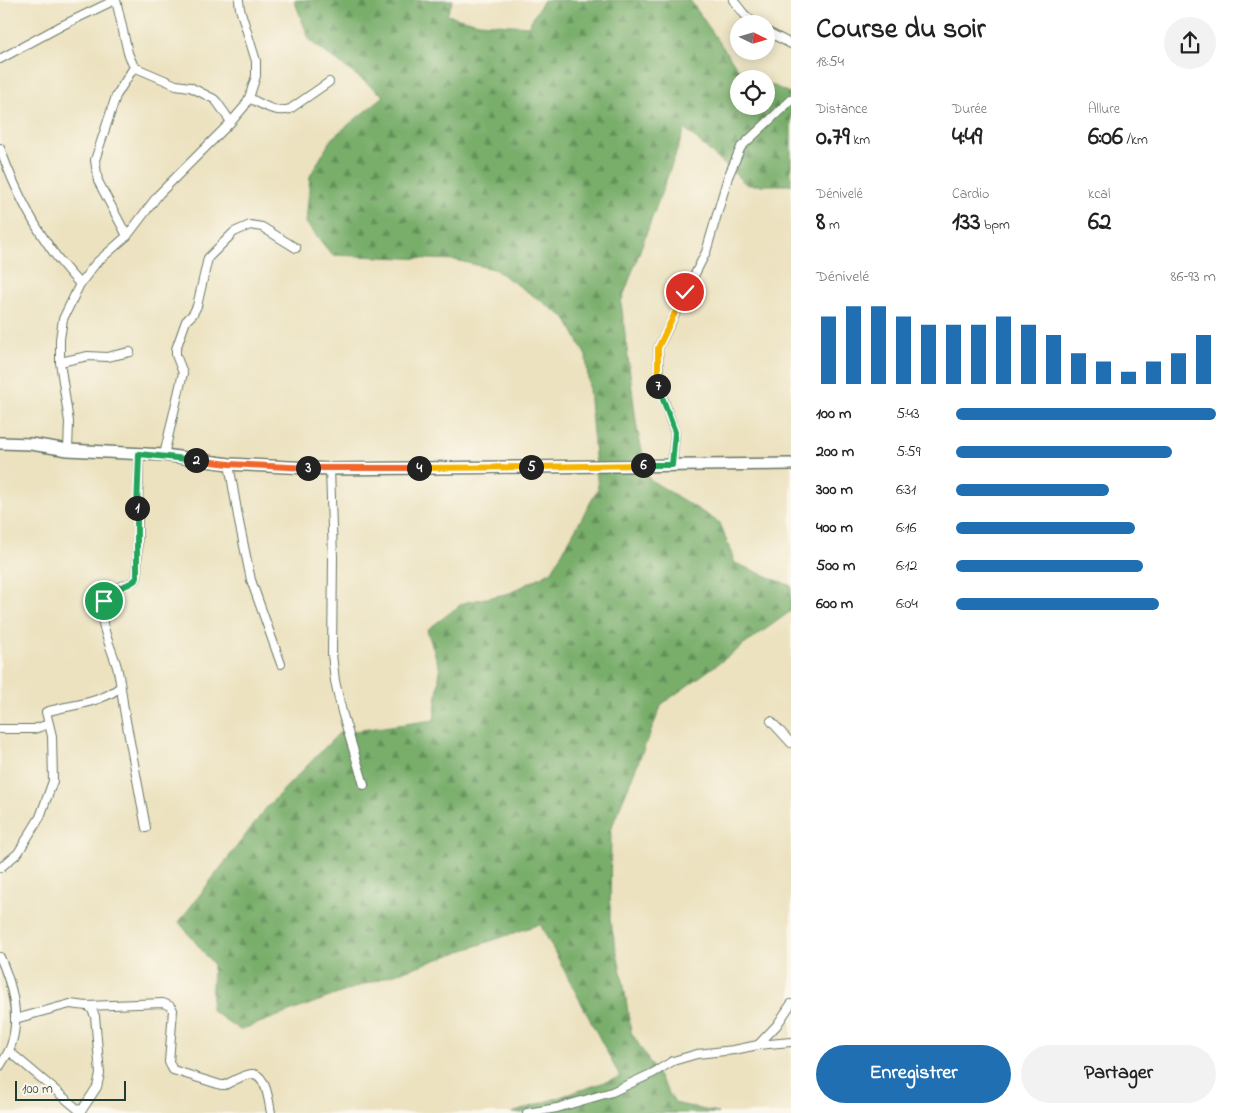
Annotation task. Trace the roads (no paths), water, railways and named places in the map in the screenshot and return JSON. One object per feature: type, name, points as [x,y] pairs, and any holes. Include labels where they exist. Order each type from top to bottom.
[{"type":"main road","points":[[0,443],[31,444],[68,450],[164,455],[229,464],[330,470],[791,464]]},
{"type":"street","points":[[0,60],[62,26],[116,0],[128,53],[134,67],[176,85],[190,87],[214,99],[231,122]]},
{"type":"street","points":[[68,450],[69,422],[60,362],[60,339],[63,319],[80,284],[100,258],[126,236],[159,194],[231,122],[250,98],[256,76],[256,61],[240,10],[239,0]]},
{"type":"street","points":[[733,0],[745,15]]},
{"type":"street","points":[[775,36],[791,44]]},
{"type":"street","points":[[126,236],[98,181],[95,160],[113,102],[134,67]]},
{"type":"street","points":[[250,98],[274,110],[283,112],[329,82]]},
{"type":"street","points":[[672,465],[675,432],[658,386],[658,348],[706,252],[728,177],[741,147],[791,100]]},
{"type":"street","points":[[0,148],[11,179],[44,240],[63,266],[80,284]]},
{"type":"street","points":[[164,455],[184,373],[176,355],[176,349],[186,321],[193,314],[197,306],[208,258],[234,232],[250,225],[262,227],[296,248]]},
{"type":"street","points":[[60,362],[88,356],[106,357],[130,352]]},
{"type":"street","points":[[139,454],[137,578],[112,590],[108,594],[104,601],[102,614],[104,630],[117,667],[146,828]]},
{"type":"street","points":[[229,464],[251,580],[281,664]]},
{"type":"street","points":[[330,470],[334,681],[364,785]]},
{"type":"street","points":[[0,868],[18,853],[40,817],[53,781],[52,736],[46,712],[63,706],[93,701],[104,697],[120,687]]},
{"type":"street","points":[[771,720],[791,743]]},
{"type":"street","points":[[0,729],[34,729],[49,724]]},
{"type":"street","points":[[0,957],[10,985],[15,1019],[13,1040],[0,1066]]},
{"type":"street","points":[[15,1019],[70,1004],[87,1006],[164,1003],[173,1010],[169,1062],[173,1070],[221,1085],[250,1074],[259,1076],[262,1079],[267,1094],[271,1113]]},
{"type":"street","points":[[758,1045],[777,1025],[791,1004]]},
{"type":"street","points":[[9,1051],[80,1112],[97,1086],[101,1070],[95,1016],[91,1008],[87,1006]]},
{"type":"street","points":[[527,1113],[557,1108],[612,1092],[653,1073],[673,1061],[697,1054],[791,1042]]}]
